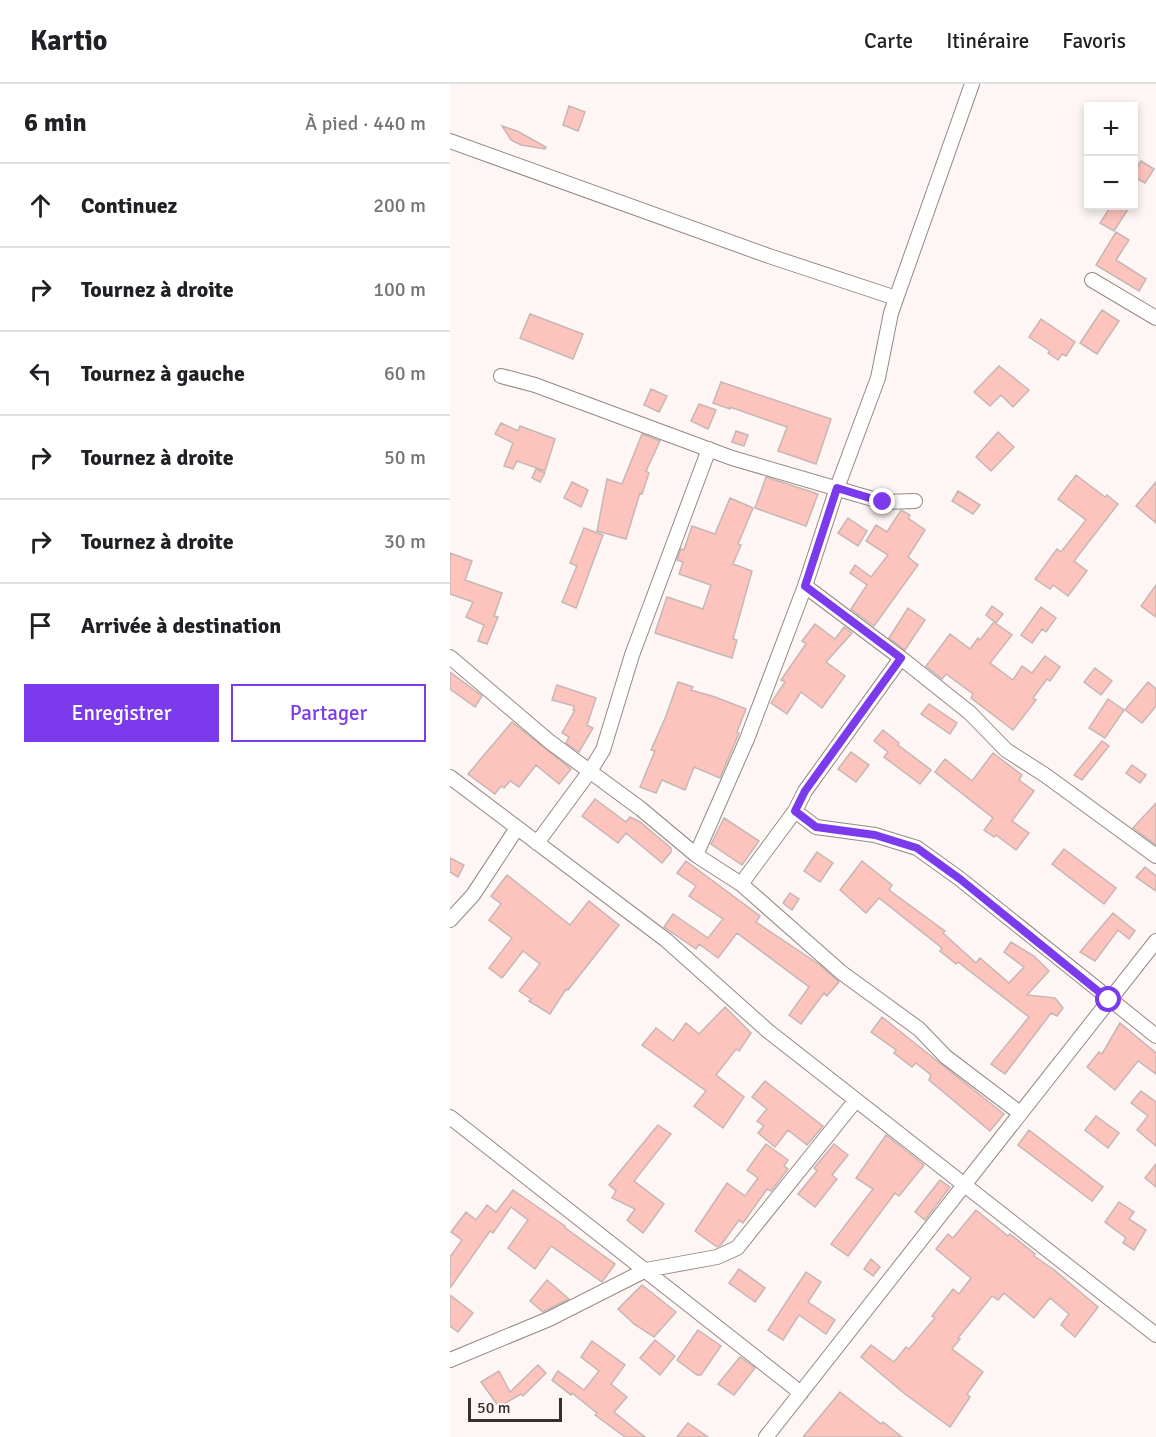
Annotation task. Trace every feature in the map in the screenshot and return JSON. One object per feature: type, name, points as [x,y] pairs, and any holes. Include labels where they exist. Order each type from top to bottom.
[{"type":"street","points":[[696,855],[747,739],[805,586],[837,488],[878,378],[891,313],[972,84]]},
{"type":"street","points":[[450,141],[769,256],[896,298]]},
{"type":"street","points":[[1092,280],[1156,318]]},
{"type":"street","points":[[501,376],[535,385],[732,458],[883,502],[915,501]]},
{"type":"street","points":[[537,843],[603,750],[632,655],[709,449]]},
{"type":"street","points":[[805,586],[901,658],[970,714],[1006,750],[1045,775],[1156,856]]},
{"type":"street","points":[[450,657],[550,742],[641,809],[696,855],[741,884],[842,973],[919,1029],[946,1057],[1020,1113]]},
{"type":"street","points":[[741,884],[795,811],[805,791],[901,658]]},
{"type":"street","points":[[450,777],[666,940],[768,1031],[1156,1335]]},
{"type":"street","points":[[795,811],[816,827],[875,835],[917,848],[960,879],[1156,1036]]},
{"type":"street","points":[[450,920],[473,895],[517,828]]},
{"type":"street","points":[[766,1437],[1156,941]]},
{"type":"street","points":[[450,1360],[549,1319],[646,1270],[717,1257],[737,1248],[856,1100]]},
{"type":"street","points":[[450,1117],[801,1393]]},
{"type":"building","points":[[569,106],[585,112],[578,131],[563,125]]},
{"type":"building","points":[[502,126],[517,131],[546,147],[545,149],[521,145],[511,140]]},
{"type":"building","points":[[1141,161],[1154,169],[1145,183],[1138,179],[1138,166]]},
{"type":"building","points":[[1108,210],[1127,210],[1114,231],[1100,223]]},
{"type":"building","points":[[1116,232],[1129,240],[1116,260],[1146,279],[1139,291],[1096,265]]},
{"type":"building","points":[[1102,310],[1119,321],[1097,354],[1080,343]]},
{"type":"building","points":[[530,314],[583,334],[573,359],[520,338]]},
{"type":"building","points":[[1041,319],[1075,342],[1066,356],[1062,354],[1058,360],[1048,353],[1050,351],[1029,337]]},
{"type":"building","points":[[999,366],[1029,390],[1013,407],[1001,395],[990,406],[974,392]]},
{"type":"building","points":[[721,382],[831,419],[816,464],[778,451],[787,427],[713,403]]},
{"type":"building","points":[[651,389],[667,396],[659,412],[644,405]]},
{"type":"building","points":[[699,404],[716,410],[708,429],[691,421]]},
{"type":"building","points":[[501,423],[518,431],[520,426],[555,439],[545,471],[517,461],[513,469],[504,466],[513,443],[495,434]]},
{"type":"building","points":[[736,431],[748,435],[744,446],[732,442]]},
{"type":"building","points":[[998,432],[1014,447],[991,471],[976,457]]},
{"type":"building","points":[[642,434],[660,441],[646,471],[649,473],[642,494],[640,493],[626,539],[597,531],[607,479],[622,484]]},
{"type":"building","points":[[536,469],[545,473],[540,482],[532,478]]},
{"type":"building","points":[[1076,475],[1118,504],[1074,561],[1087,571],[1068,596],[1053,585],[1050,589],[1035,579],[1057,549],[1061,552],[1086,520],[1058,499]]},
{"type":"building","points":[[766,477],[818,494],[806,526],[755,508]]},
{"type":"building","points":[[572,482],[588,490],[581,507],[564,498]]},
{"type":"building","points":[[1156,482],[1156,523],[1136,506]]},
{"type":"building","points":[[958,491],[980,505],[973,514],[952,501]]},
{"type":"building","points":[[730,498],[753,508],[738,544],[741,545],[733,564],[752,571],[733,639],[737,640],[732,658],[655,633],[667,597],[703,609],[711,585],[679,574],[683,562],[677,560],[681,549],[684,550],[692,526],[715,534]]},
{"type":"building","points":[[901,510],[910,515],[908,518],[925,530],[908,557],[918,565],[874,626],[851,609],[867,585],[850,573],[855,565],[871,577],[888,555],[866,541],[876,525],[887,532]]},
{"type":"building","points":[[848,518],[867,531],[858,546],[838,533]]},
{"type":"building","points":[[584,528],[603,535],[576,608],[562,602],[577,566],[570,563]]},
{"type":"building","points":[[450,553],[472,561],[465,580],[502,593],[494,616],[498,617],[487,644],[478,641],[484,625],[466,617],[473,602],[450,594]]},
{"type":"building","points":[[1156,585],[1156,617],[1141,606]]},
{"type":"building","points":[[992,606],[1003,614],[996,623],[986,615]]},
{"type":"building","points":[[1041,607],[1056,618],[1046,632],[1042,629],[1032,643],[1021,635]]},
{"type":"building","points":[[908,608],[925,620],[905,650],[889,638]]},
{"type":"building","points":[[994,622],[1012,635],[990,663],[1013,680],[1022,666],[1032,673],[1045,656],[1060,667],[1050,681],[1047,679],[1033,698],[1036,700],[1013,730],[971,698],[973,694],[946,674],[942,679],[926,666],[950,634],[970,649]]},
{"type":"building","points":[[815,624],[835,639],[844,627],[852,633],[826,662],[845,676],[822,708],[801,692],[787,714],[771,703],[785,682],[781,680],[806,644],[802,641]]},
{"type":"building","points":[[1095,668],[1112,681],[1101,695],[1084,682]]},
{"type":"building","points":[[450,672],[482,696],[475,707],[450,689]]},
{"type":"building","points":[[678,682],[693,687],[691,690],[746,709],[737,732],[739,733],[720,778],[694,767],[685,790],[662,780],[656,793],[640,787],[655,751],[651,750]]},
{"type":"building","points":[[1148,682],[1156,689],[1156,706],[1142,723],[1125,710]]},
{"type":"building","points":[[557,685],[596,698],[587,725],[593,728],[579,752],[566,743],[569,737],[562,733],[575,710],[573,710],[574,706],[552,700]]},
{"type":"building","points":[[1108,699],[1124,710],[1105,738],[1089,728]]},
{"type":"building","points":[[929,704],[957,723],[950,734],[921,714]]},
{"type":"building","points":[[512,722],[571,769],[559,784],[536,765],[519,787],[510,781],[504,788],[501,786],[495,794],[468,774]]},
{"type":"building","points":[[883,730],[899,743],[898,745],[931,770],[920,784],[884,757],[888,752],[874,741]]},
{"type":"building","points":[[1102,741],[1109,746],[1082,780],[1074,775]]},
{"type":"building","points":[[851,752],[869,765],[856,782],[838,769]]},
{"type":"building","points":[[993,753],[1022,775],[1019,780],[1034,791],[1012,821],[1029,833],[1016,850],[996,835],[994,837],[984,830],[993,818],[935,772],[945,759],[972,781]]},
{"type":"building","points":[[1132,765],[1146,775],[1140,783],[1126,773]]},
{"type":"building","points":[[595,799],[626,822],[630,817],[640,822],[671,848],[671,852],[662,863],[626,833],[618,843],[582,816]]},
{"type":"building","points":[[1156,803],[1156,845],[1133,828]]},
{"type":"building","points":[[724,818],[759,841],[742,865],[711,844]]},
{"type":"building","points":[[1064,849],[1116,888],[1104,904],[1052,864]]},
{"type":"building","points":[[817,852],[833,863],[820,882],[804,871]]},
{"type":"building","points":[[450,858],[464,865],[458,877],[450,872]]},
{"type":"building","points":[[686,861],[760,916],[756,922],[820,965],[839,982],[827,996],[824,993],[801,1024],[789,1015],[809,987],[737,933],[718,958],[699,944],[696,949],[664,927],[673,914],[708,938],[723,919],[689,896],[696,886],[677,873]]},
{"type":"building","points":[[862,861],[892,885],[889,890],[945,931],[943,933],[976,963],[980,958],[1009,983],[1024,967],[1004,952],[1011,942],[1034,956],[1049,971],[1027,995],[1055,998],[1063,1008],[1057,1016],[1051,1013],[1005,1074],[991,1064],[1029,1017],[958,962],[956,964],[940,951],[942,948],[879,898],[866,913],[840,890]]},
{"type":"building","points":[[1145,867],[1156,876],[1156,891],[1136,877]]},
{"type":"building","points":[[507,875],[570,925],[589,901],[619,925],[568,990],[566,989],[550,1014],[529,1001],[531,999],[519,991],[540,964],[523,951],[502,978],[489,968],[512,938],[489,920],[501,904],[491,896]]},
{"type":"building","points":[[790,893],[799,899],[792,910],[783,903]]},
{"type":"building","points":[[1113,913],[1135,931],[1129,939],[1118,930],[1095,961],[1080,952]]},
{"type":"building","points":[[725,1007],[751,1033],[739,1051],[736,1049],[716,1075],[744,1097],[723,1128],[694,1106],[706,1091],[642,1045],[656,1028],[673,1041],[686,1023],[699,1034]]},
{"type":"building","points":[[882,1017],[1004,1114],[990,1131],[929,1080],[931,1075],[916,1063],[912,1067],[894,1053],[896,1050],[871,1032]]},
{"type":"building","points":[[1120,1023],[1156,1053],[1156,1074],[1138,1061],[1115,1090],[1087,1067],[1099,1052],[1102,1054]]},
{"type":"building","points":[[765,1081],[823,1126],[807,1145],[788,1130],[775,1147],[758,1133],[764,1126],[757,1121],[767,1109],[752,1097]]},
{"type":"building","points":[[1141,1091],[1156,1102],[1156,1146],[1137,1130],[1148,1116],[1131,1103]]},
{"type":"building","points":[[1096,1116],[1119,1133],[1108,1148],[1085,1130]]},
{"type":"building","points":[[658,1125],[671,1134],[634,1181],[664,1204],[643,1233],[627,1220],[635,1209],[612,1198],[616,1191],[609,1185]]},
{"type":"building","points":[[1029,1130],[1103,1187],[1092,1201],[1018,1145]]},
{"type":"building","points":[[886,1135],[924,1165],[899,1196],[895,1193],[848,1256],[831,1244],[873,1189],[856,1178]]},
{"type":"building","points":[[766,1144],[788,1160],[784,1166],[788,1169],[771,1191],[767,1189],[743,1223],[739,1220],[721,1245],[717,1247],[695,1231],[727,1183],[745,1196],[758,1178],[747,1170]]},
{"type":"building","points":[[834,1144],[848,1155],[832,1175],[837,1179],[815,1207],[798,1194],[817,1171],[814,1168]]},
{"type":"building","points":[[1156,1164],[1156,1187],[1145,1178]]},
{"type":"building","points":[[940,1180],[950,1187],[925,1220],[915,1212]]},
{"type":"building","points":[[513,1190],[615,1264],[602,1282],[551,1246],[535,1269],[508,1248],[528,1220],[511,1207],[493,1233],[490,1231],[450,1288],[450,1257],[462,1240],[451,1232],[466,1212],[476,1220],[487,1205],[496,1212]]},
{"type":"building","points":[[1119,1202],[1134,1212],[1129,1219],[1146,1230],[1134,1250],[1123,1243],[1126,1238],[1105,1222]]},
{"type":"building","points":[[976,1210],[1008,1236],[1010,1234],[1098,1307],[1075,1337],[1061,1325],[1069,1314],[1050,1298],[1034,1318],[1004,1293],[998,1300],[992,1296],[958,1338],[960,1339],[952,1349],[983,1372],[967,1394],[970,1397],[950,1427],[905,1394],[861,1357],[871,1345],[894,1362],[906,1347],[909,1349],[935,1318],[932,1316],[953,1289],[959,1294],[971,1278],[936,1249],[948,1234],[953,1238]]},
{"type":"building","points":[[871,1259],[880,1267],[873,1276],[864,1269]]},
{"type":"building","points":[[739,1269],[765,1288],[755,1302],[729,1283]]},
{"type":"building","points":[[806,1272],[821,1282],[808,1302],[835,1320],[826,1334],[799,1315],[783,1340],[768,1330]]},
{"type":"building","points":[[547,1280],[569,1299],[543,1312],[530,1301]]},
{"type":"building","points":[[642,1285],[676,1312],[654,1337],[634,1324],[618,1309]]},
{"type":"building","points":[[450,1295],[473,1313],[458,1332],[450,1326]]},
{"type":"building","points":[[698,1330],[721,1346],[701,1375],[697,1375],[677,1360]]},
{"type":"building","points":[[655,1340],[675,1356],[660,1375],[640,1358]]},
{"type":"building","points":[[592,1341],[625,1365],[611,1384],[627,1397],[614,1412],[645,1437],[625,1437],[595,1415],[597,1413],[572,1393],[571,1395],[552,1380],[558,1371],[584,1390],[599,1371],[581,1357]]},
{"type":"building","points":[[740,1357],[755,1368],[734,1395],[718,1384]]},
{"type":"building","points":[[538,1365],[546,1373],[523,1396],[521,1394],[499,1407],[481,1382],[499,1371],[510,1392]]},
{"type":"building","points":[[840,1392],[881,1424],[883,1422],[902,1437],[803,1437]]},
{"type":"building","points":[[688,1423],[708,1437],[677,1437]]},
{"type":"route","points":[[883,502],[837,488],[805,586],[901,658],[805,791],[795,811],[816,827],[875,835],[917,848],[960,879],[1109,1000]]}]
